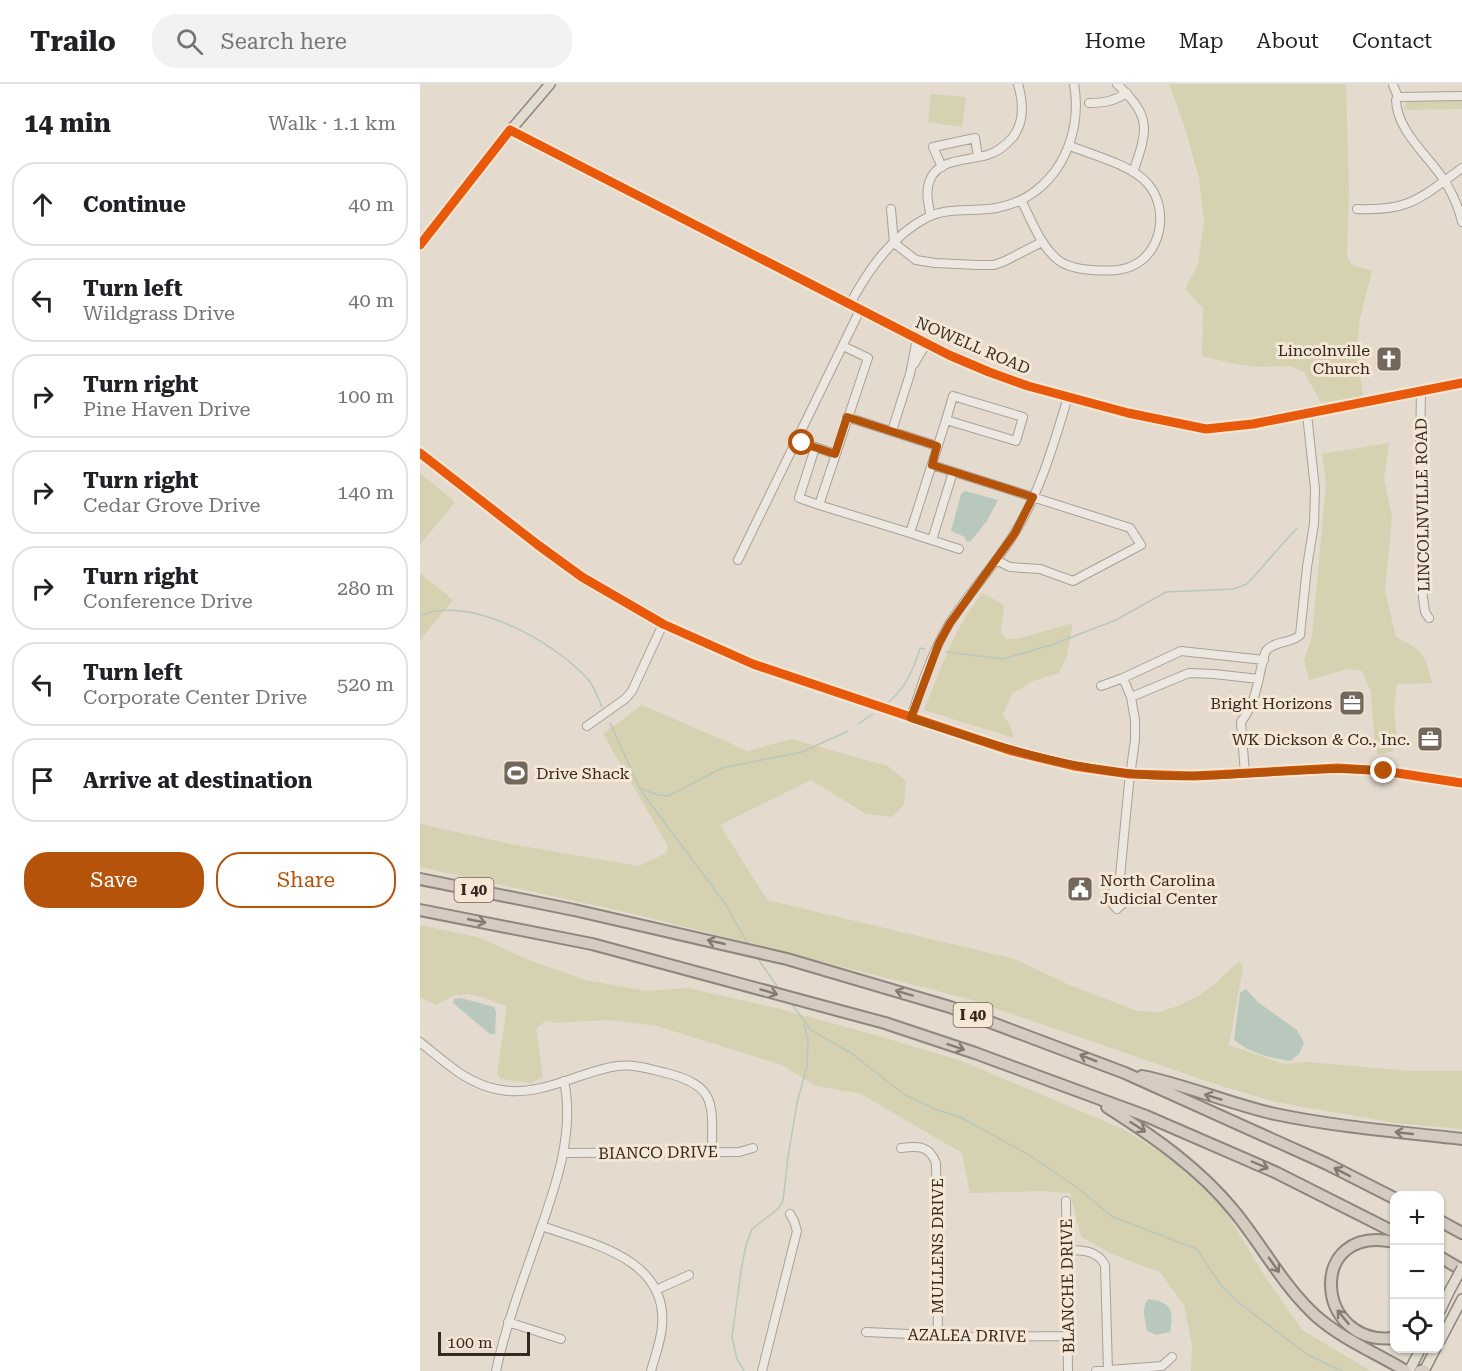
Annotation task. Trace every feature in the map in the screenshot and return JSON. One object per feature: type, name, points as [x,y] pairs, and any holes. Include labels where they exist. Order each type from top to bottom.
[{"type":"highway","name":"I 40","points":[[420,879],[574,910],[787,959],[950,1007],[1125,1072],[1327,1164],[1390,1196]]},
{"type":"highway","name":"I 40","points":[[420,910],[592,944],[885,1023],[975,1053],[1146,1116],[1275,1172],[1390,1230]]},
{"type":"highway","points":[[1125,1072],[1160,1080],[1248,1107],[1302,1119],[1462,1139]]},
{"type":"highway","points":[[1089,1096],[1155,1138],[1208,1182],[1239,1217],[1295,1294],[1326,1324],[1408,1371]]},
{"type":"highway","points":[[1444,1223],[1462,1233]]},
{"type":"highway","points":[[1390,1242],[1371,1240],[1350,1247],[1340,1255],[1335,1264],[1330,1286],[1334,1304],[1349,1325],[1371,1336],[1390,1338]]},
{"type":"highway","points":[[1444,1259],[1462,1269]]},
{"type":"main road","points":[[420,245],[510,130],[550,84]]},
{"type":"main road","points":[[1444,1303],[1462,1269]]},
{"type":"main road","points":[[1444,1333],[1462,1299]]},
{"type":"main road","points":[[1408,1371],[1418,1353]]},
{"type":"main road","points":[[1423,1371],[1433,1353]]},
{"type":"street","points":[[931,216],[928,204],[930,180],[934,173],[951,162],[999,150],[1008,144],[1016,133],[1021,122],[1023,106],[1018,84]]},
{"type":"street","points":[[850,304],[865,276],[894,243],[914,226],[931,216],[947,212],[997,208],[1022,200],[1047,182],[1056,172],[1070,146],[1077,110],[1074,84]]},
{"type":"street","points":[[1117,84],[1127,93],[1142,115],[1145,137],[1133,172]]},
{"type":"street","points":[[1393,86],[1400,119],[1445,182],[1455,200],[1462,222]]},
{"type":"street","points":[[1089,103],[1105,103],[1127,93]]},
{"type":"street","points":[[1397,101],[1462,96]]},
{"type":"street","name":"NOWELL ROAD","points":[[510,130],[926,344],[1003,377],[1068,397],[1166,422],[1206,429],[1253,424],[1462,383]]},
{"type":"street","points":[[942,167],[933,147],[949,142],[975,138],[978,157]]},
{"type":"street","points":[[1022,200],[1042,242],[1057,259],[1078,269],[1111,271],[1122,269],[1143,260],[1152,250],[1158,236],[1160,210],[1156,196],[1148,183],[1133,172],[1070,146]]},
{"type":"street","points":[[1357,209],[1406,205],[1421,198],[1462,168]]},
{"type":"street","points":[[891,209],[894,243],[916,260],[986,265],[1005,261],[1042,242]]},
{"type":"street","points":[[738,560],[860,309]]},
{"type":"street","points":[[891,431],[910,374],[917,339]]},
{"type":"street","points":[[910,374],[926,344]]},
{"type":"street","points":[[819,505],[868,358],[843,346]]},
{"type":"street","name":"LINCOLNVILLE ROAD","points":[[1421,391],[1419,505],[1423,598],[1425,612],[1429,618]]},
{"type":"street","points":[[910,533],[953,396],[1023,417],[1016,441],[946,420]]},
{"type":"street","points":[[911,718],[939,643],[950,623],[1015,533],[1033,497],[1047,464],[1068,397]]},
{"type":"street","points":[[1245,774],[1241,722],[1255,699],[1265,652],[1272,646],[1294,640],[1300,635],[1314,524],[1316,489],[1307,414]]},
{"type":"street","points":[[847,417],[937,446]]},
{"type":"street","points":[[796,440],[835,454]]},
{"type":"street","points":[[815,448],[799,498],[959,549]]},
{"type":"street","points":[[420,453],[573,570],[602,590],[663,624],[753,664],[1034,757],[1074,766],[1130,774],[1194,776],[1326,768],[1406,774],[1462,783]]},
{"type":"street","points":[[932,465],[1130,528],[1141,545],[1073,582],[1040,569],[1010,567],[996,560]]},
{"type":"street","points":[[932,540],[953,472]]},
{"type":"street","points":[[587,726],[625,699],[632,691],[663,624]]},
{"type":"street","points":[[1101,686],[1181,651],[1264,660]]},
{"type":"street","points":[[1131,698],[1190,673],[1259,679]]},
{"type":"street","points":[[1119,887],[1135,740],[1135,720],[1131,698],[1123,678]]},
{"type":"street","points":[[420,1042],[466,1078],[493,1089],[522,1091],[609,1068],[630,1065],[692,1081],[703,1089],[709,1100],[712,1112],[712,1152]]},
{"type":"street","points":[[496,1371],[508,1322],[552,1198],[563,1153],[567,1110],[564,1081]]},
{"type":"street","name":"MULLENS DRIVE","points":[[901,1148],[917,1146],[925,1148],[932,1154],[937,1169],[938,1336]]},
{"type":"street","name":"BIANCO DRIVE","points":[[563,1153],[739,1152],[753,1148]]},
{"type":"street","name":"BLANCHE DRIVE","points":[[1066,1201],[1068,1371]]},
{"type":"street","points":[[762,1371],[797,1231],[790,1214]]},
{"type":"street","points":[[542,1226],[625,1257],[644,1272],[656,1290],[662,1324],[651,1371]]},
{"type":"street","points":[[1066,1250],[1092,1252],[1105,1265],[1108,1370]]},
{"type":"street","points":[[656,1290],[689,1275]]},
{"type":"street","points":[[508,1322],[561,1339]]},
{"type":"street","name":"AZALEA DRIVE","points":[[866,1332],[938,1336],[1067,1336]]},
{"type":"street","points":[[1096,1371],[1162,1366],[1172,1357]]},
{"type":"shaded area","points":[[1169,84],[1346,84],[1349,191],[1347,256],[1352,265],[1372,271],[1360,318],[1357,348],[1363,396],[1321,403],[1304,372],[1290,366],[1258,367],[1202,356],[1203,308],[1185,289],[1198,264],[1204,221],[1199,178],[1185,128]]},
{"type":"shaded area","points":[[931,94],[966,97],[962,127],[928,122]]},
{"type":"shaded area","points":[[1406,101],[1462,101],[1462,109],[1404,110]]},
{"type":"shaded area","points":[[1389,443],[1384,479],[1392,516],[1385,591],[1396,637],[1422,654],[1432,683],[1397,684],[1394,707],[1397,739],[1393,751],[1378,755],[1375,746],[1371,692],[1362,671],[1348,669],[1309,680],[1304,660],[1312,637],[1326,483],[1322,454]]},
{"type":"shaded area","points":[[420,473],[455,502],[420,545]]},
{"type":"shaded area","points":[[965,491],[998,500],[987,521],[970,542],[966,541],[965,537],[951,531],[961,494]]},
{"type":"shaded area","points":[[420,573],[453,600],[420,640]]},
{"type":"shaded area","points":[[983,593],[1004,605],[1001,632],[1006,639],[1017,639],[1073,623],[1067,656],[1059,673],[1033,681],[1012,694],[1003,715],[1010,725],[1014,738],[924,710],[956,634]]},
{"type":"shaded area","points":[[642,705],[748,751],[791,739],[888,766],[906,781],[904,805],[892,817],[866,814],[811,780],[720,825],[767,900],[1015,959],[1067,984],[1137,1011],[1159,1012],[1178,1006],[1198,996],[1216,983],[1239,961],[1243,967],[1229,1045],[1284,1064],[1308,1062],[1410,1071],[1462,1071],[1462,1129],[1395,1123],[1276,1102],[1221,1086],[969,999],[630,913],[420,867],[420,824],[511,844],[639,866],[666,853],[668,846],[603,734]]},
{"type":"shaded area","points":[[420,925],[481,938],[526,959],[585,980],[647,991],[688,988],[780,1009],[875,1035],[959,1060],[1121,1128],[1172,1159],[1225,1210],[1262,1272],[1302,1330],[1371,1371],[1191,1371],[1192,1345],[1184,1305],[1160,1272],[1114,1255],[1081,1237],[1070,1193],[1040,1191],[970,1193],[962,1153],[861,1094],[816,1086],[782,1065],[657,1026],[608,1020],[556,1023],[545,1021],[536,1029],[543,1077],[531,1083],[500,1079],[497,1074],[507,1006],[479,996],[464,994],[437,1005],[420,998]]},
{"type":"shaded area","points":[[1246,989],[1259,1003],[1297,1030],[1304,1043],[1299,1054],[1290,1061],[1260,1054],[1234,1040],[1240,993]]},
{"type":"shaded area","points":[[461,998],[494,1007],[496,1012],[495,1034],[490,1034],[453,1003],[454,999]]},
{"type":"shaded area","points":[[1148,1299],[1162,1302],[1170,1308],[1172,1318],[1170,1332],[1156,1335],[1147,1331],[1144,1310]]},
{"type":"waterway","points":[[946,652],[1003,659],[1054,644],[1116,620],[1166,592],[1233,589],[1247,584],[1297,528]]},
{"type":"waterway","points":[[420,615],[440,611],[462,611],[508,624],[530,635],[569,661],[584,675],[602,707]]},
{"type":"waterway","points":[[886,704],[908,679],[920,648],[925,649]]},
{"type":"waterway","points":[[858,724],[873,714]]},
{"type":"waterway","points":[[610,723],[641,791],[726,905],[748,944]]},
{"type":"waterway","points":[[642,789],[668,796],[722,768],[802,752],[848,731]]},
{"type":"waterway","points":[[756,956],[779,989]]},
{"type":"waterway","points":[[791,1003],[811,1030],[851,1053],[905,1095],[935,1109],[960,1117],[1031,1156],[1075,1186],[1113,1217],[1197,1249],[1221,1285],[1234,1299],[1308,1355],[1342,1371]]},
{"type":"waterway","points":[[744,1371],[737,1359],[732,1337],[741,1271],[752,1229],[778,1209],[783,1201],[797,1103],[807,1066],[808,1040],[804,1024]]},
{"type":"cycle path","points":[[420,245],[510,130],[949,355],[1028,386],[1128,413],[1206,429],[1253,424],[1462,383]]},
{"type":"cycle path","points":[[420,453],[582,577],[663,624],[753,664],[1012,751],[1074,766],[1130,774],[1194,776],[1338,768],[1384,771],[1462,783]]},
{"type":"place","name":"Lincolnville Church","points":[[1389,359]]},
{"type":"place","name":"Bright Horizons","points":[[1352,703]]},
{"type":"place","name":"WK Dickson & Co., Inc.","points":[[1430,739]]},
{"type":"place","name":"Drive Shack","points":[[516,773]]},
{"type":"place","name":"North Carolina Judicial Center","points":[[1080,889]]},
{"type":"route","points":[[802,443],[835,454],[847,417],[937,446],[932,465],[1033,497],[1015,533],[950,623],[939,643],[911,718],[1034,757],[1111,772],[1194,776],[1326,768],[1384,771]]}]
